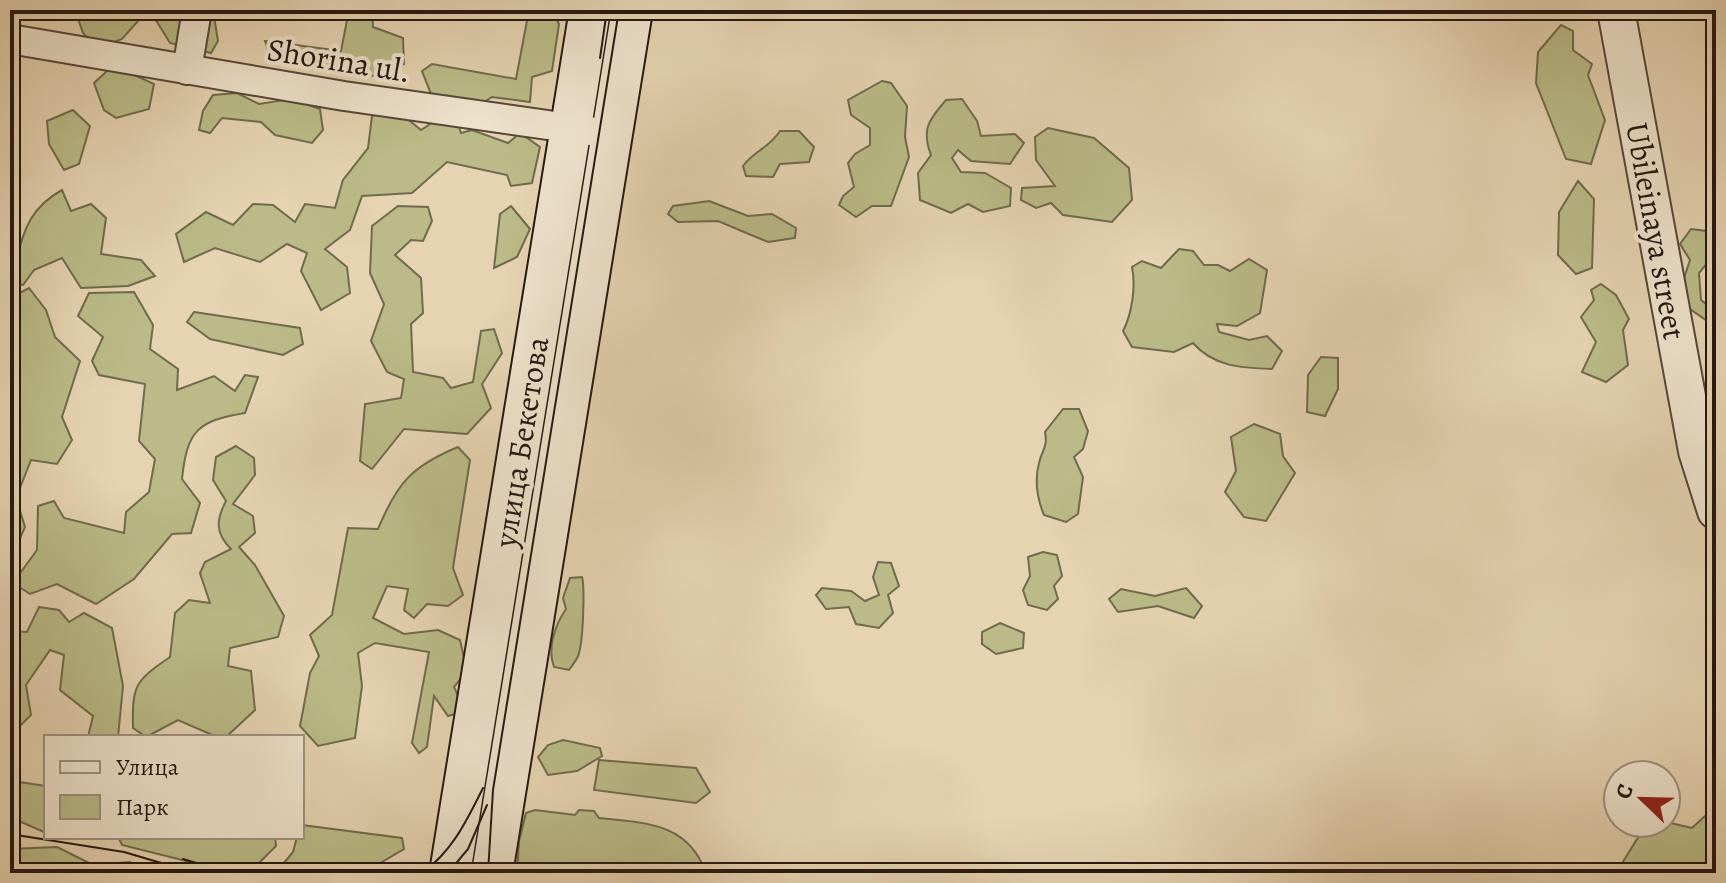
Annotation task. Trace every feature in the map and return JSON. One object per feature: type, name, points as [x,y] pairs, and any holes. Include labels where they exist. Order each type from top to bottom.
[{"type":"main road","name":"улица Бекетова","points":[[450,873],[590,10]]},
{"type":"main road","name":"улица Бекетова","points":[[492,873],[632,10]]},
{"type":"street","points":[[187,70],[197,10]]},
{"type":"street","name":"Ubileinaya street","points":[[1616,10],[1697,451],[1713,504]]},
{"type":"street","name":"Shorina ul.","points":[[10,39],[187,70],[612,135]]},
{"type":"green space","points":[[75,10],[124,10],[139,20],[122,39],[98,48],[83,33]]},
{"type":"green space","points":[[155,10],[213,10],[218,41],[211,53],[170,43],[154,17]]},
{"type":"green space","points":[[349,10],[372,10],[373,27],[403,38],[404,64],[386,74],[372,76],[343,58],[319,68],[272,61],[265,41],[341,51]]},
{"type":"green space","points":[[529,10],[552,10],[559,24],[552,71],[532,77],[530,102],[492,97],[473,109],[435,104],[422,71],[432,64],[516,79]]},
{"type":"green space","points":[[1561,25],[1573,31],[1573,50],[1592,64],[1588,75],[1605,120],[1591,164],[1566,159],[1536,83],[1538,52]]},
{"type":"green space","points":[[108,70],[128,72],[154,84],[149,109],[116,118],[104,110],[94,83]]},
{"type":"green space","points":[[882,81],[891,83],[907,106],[905,137],[909,157],[891,206],[872,206],[856,217],[839,205],[843,196],[854,187],[848,163],[855,154],[870,145],[870,128],[851,115],[848,100]]},
{"type":"green space","points":[[237,93],[259,104],[291,99],[320,109],[323,130],[312,143],[275,135],[261,122],[222,118],[210,133],[199,130],[203,111],[213,95]]},
{"type":"green space","points":[[962,99],[977,121],[981,136],[1015,134],[1024,143],[1010,164],[971,161],[958,150],[952,158],[961,172],[985,173],[1011,188],[1010,206],[983,212],[968,204],[951,213],[920,200],[918,173],[931,155],[928,125],[946,100]]},
{"type":"green space","points":[[393,107],[421,130],[444,115],[455,115],[461,133],[472,130],[508,143],[520,133],[540,147],[532,183],[511,186],[507,175],[447,162],[412,193],[362,196],[350,230],[325,249],[347,267],[350,293],[321,310],[301,271],[307,253],[287,244],[260,262],[215,248],[184,262],[176,234],[206,212],[233,225],[253,204],[273,205],[295,222],[305,204],[335,208],[343,180],[368,148],[372,116]]},
{"type":"green space","points":[[73,110],[90,126],[79,164],[64,170],[49,144],[47,121]]},
{"type":"green space","points":[[1048,128],[1094,138],[1129,168],[1132,200],[1112,222],[1063,215],[1051,203],[1036,208],[1021,200],[1022,188],[1055,186],[1036,160],[1035,137]]},
{"type":"green space","points":[[780,131],[799,131],[814,147],[809,162],[780,164],[773,177],[746,176],[743,166]]},
{"type":"green space","points":[[1578,181],[1594,199],[1592,268],[1576,274],[1558,255],[1559,212]]},
{"type":"green space","points":[[62,190],[71,211],[91,204],[106,218],[101,254],[141,260],[155,276],[128,286],[81,288],[62,258],[34,270],[23,285],[10,282],[10,259],[17,260],[31,219],[44,203]]},
{"type":"green space","points":[[709,201],[748,216],[772,214],[796,228],[795,238],[768,242],[718,221],[678,222],[668,214],[673,206]]},
{"type":"green space","points":[[398,206],[428,207],[432,221],[423,241],[411,240],[395,255],[421,278],[423,313],[411,324],[413,372],[443,378],[451,388],[473,382],[481,331],[494,329],[502,353],[482,384],[491,408],[467,434],[404,429],[372,469],[360,461],[365,404],[401,398],[404,379],[387,372],[371,341],[384,304],[370,273],[372,226]]},
{"type":"green space","points":[[511,206],[530,229],[517,257],[494,268],[500,214]]},
{"type":"green space","points":[[1691,229],[1706,231],[1713,256],[1699,273],[1701,300],[1716,312],[1716,327],[1677,300],[1690,260],[1680,244]]},
{"type":"green space","points":[[1179,249],[1193,251],[1204,265],[1218,265],[1230,271],[1249,259],[1267,270],[1260,313],[1237,326],[1217,324],[1219,332],[1249,340],[1267,336],[1282,351],[1272,369],[1219,362],[1193,343],[1174,352],[1132,347],[1123,331],[1132,300],[1132,267],[1142,261],[1161,268]]},
{"type":"green space","points":[[1601,284],[1616,295],[1629,319],[1623,330],[1628,365],[1606,382],[1582,372],[1596,342],[1581,317],[1594,300],[1591,290]]},
{"type":"green space","points":[[29,288],[46,310],[55,337],[80,361],[62,417],[72,440],[57,464],[31,460],[16,498],[25,527],[10,561],[10,298]]},
{"type":"green space","points":[[134,292],[153,325],[150,349],[178,369],[177,390],[214,376],[235,391],[245,375],[258,377],[245,413],[206,424],[187,449],[182,479],[200,503],[191,533],[172,534],[134,579],[96,604],[57,584],[30,594],[13,583],[37,550],[38,506],[54,501],[64,518],[124,533],[126,512],[149,492],[155,459],[139,441],[145,384],[99,375],[92,361],[103,337],[78,316],[89,293]]},
{"type":"green space","points":[[194,312],[300,328],[303,344],[283,355],[210,339],[187,322]]},
{"type":"green space","points":[[1321,357],[1338,358],[1338,389],[1325,416],[1307,412],[1308,375]]},
{"type":"green space","points":[[1063,409],[1079,409],[1088,431],[1083,449],[1074,457],[1083,477],[1078,514],[1066,522],[1044,515],[1037,483],[1045,432]]},
{"type":"green space","points":[[1254,424],[1280,434],[1283,456],[1295,473],[1266,521],[1244,517],[1225,492],[1236,471],[1231,437]]},
{"type":"green space","points":[[236,446],[254,458],[255,475],[233,504],[253,516],[255,533],[239,547],[255,565],[284,616],[278,637],[230,648],[228,666],[251,671],[255,710],[228,735],[212,735],[178,720],[150,735],[143,735],[133,728],[133,702],[138,685],[149,672],[170,657],[175,613],[189,600],[210,603],[200,573],[205,562],[231,549],[222,537],[219,526],[226,501],[213,480],[216,457]]},
{"type":"green space","points":[[458,447],[470,460],[453,568],[463,595],[448,606],[427,604],[414,618],[404,610],[408,589],[387,586],[373,618],[404,634],[438,630],[460,640],[467,671],[454,687],[465,711],[448,716],[434,696],[427,747],[419,753],[412,743],[429,652],[375,643],[358,653],[362,686],[355,738],[318,746],[300,726],[310,673],[319,656],[310,635],[332,615],[348,528],[378,529],[392,499],[408,478],[429,461]]},
{"type":"green space","points":[[1043,552],[1057,555],[1062,576],[1054,586],[1058,599],[1047,610],[1028,605],[1023,590],[1030,576],[1028,557]]},
{"type":"green space","points":[[878,562],[891,563],[899,586],[888,595],[893,613],[879,628],[856,624],[849,607],[826,609],[816,595],[822,588],[851,591],[865,601],[879,595],[873,577]]},
{"type":"green space","points":[[582,577],[582,637],[578,655],[569,670],[554,667],[552,645],[558,622],[566,609],[563,598],[570,578]]},
{"type":"green space","points":[[1186,588],[1202,606],[1194,618],[1158,606],[1118,612],[1109,599],[1121,589],[1155,596]]},
{"type":"green space","points":[[39,607],[59,610],[69,622],[84,613],[112,628],[123,686],[118,735],[88,735],[93,716],[60,690],[64,655],[50,650],[26,685],[31,715],[18,728],[10,727],[10,631],[27,632]]},
{"type":"green space","points":[[1000,623],[1024,633],[1023,648],[996,654],[982,644],[982,632]]},
{"type":"green space","points":[[563,740],[600,748],[602,756],[577,771],[548,775],[538,757],[548,745]]},
{"type":"green space","points":[[599,760],[696,768],[710,792],[696,803],[594,790]]},
{"type":"green space","points":[[10,762],[13,781],[44,786],[44,832],[10,817],[10,807],[17,800],[10,791]]},
{"type":"green space","points":[[1716,806],[1716,873],[1616,873],[1637,839],[1682,839],[1682,826],[1692,828]]},
{"type":"green space","points":[[535,810],[575,815],[579,810],[594,811],[599,818],[663,828],[688,844],[706,873],[517,873],[519,841],[526,813]]},
{"type":"green space","points":[[304,825],[402,838],[404,849],[375,866],[335,868],[333,873],[279,873],[278,870],[293,852],[296,839],[304,839]]},
{"type":"green space","points":[[119,839],[275,839],[276,846],[255,867],[206,866],[122,845]]},
{"type":"green space","points":[[57,847],[93,865],[130,862],[149,873],[10,873],[10,849]]},
{"type":"tram line","points":[[600,58],[607,10]]},
{"type":"tram line","points":[[488,873],[493,790],[619,10]]},
{"type":"tram line","points":[[422,873],[450,845],[483,788]]},
{"type":"tram line","points":[[448,873],[468,849],[487,805]]},
{"type":"tram line","points":[[10,834],[124,852],[195,873]]},
{"type":"tram line","points":[[183,859],[229,873]]}]
